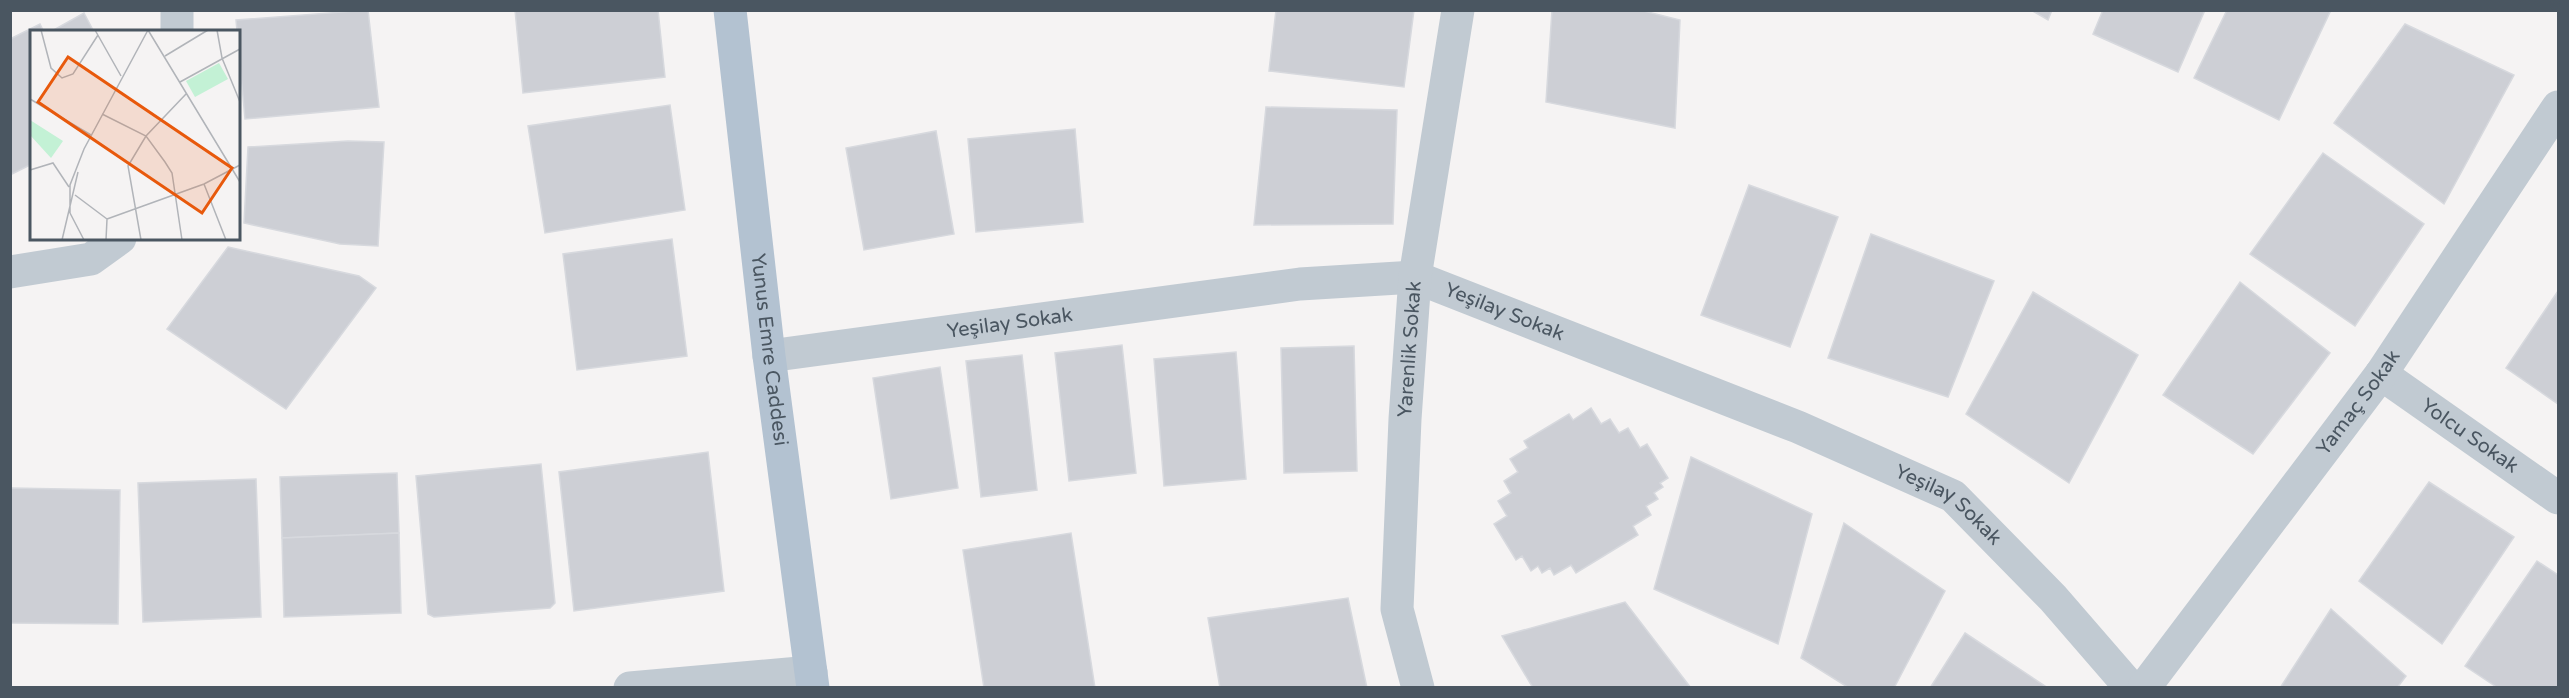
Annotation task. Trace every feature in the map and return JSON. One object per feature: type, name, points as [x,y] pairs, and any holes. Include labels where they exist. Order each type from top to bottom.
[{"type":"main road","name":"Yunus Emre Caddesi","points":[[730,10],[769,356],[812,680]]},
{"type":"street","points":[[177,10],[177,30]]},
{"type":"street","name":"Yarenlik Sokak","points":[[1418,687],[1397,609],[1405,419],[1414,277],[1458,10]]},
{"type":"street","name":"Yamaç Sokak","points":[[2144,687],[2381,374],[2559,107]]},
{"type":"street","points":[[10,272],[91,258],[117,240]]},
{"type":"street","name":"Yeşilay Sokak","points":[[769,356],[1300,284],[1414,277],[1798,427],[1953,496],[2054,598],[2131,687]]},
{"type":"street","name":"Yolcu Sokak","points":[[2381,374],[2559,498]]},
{"type":"street","points":[[630,687],[812,680]]},
{"type":"building","points":[[368,10],[379,107],[245,119],[240,64],[240,30],[237,30],[236,20]]},
{"type":"building","points":[[515,10],[658,10],[665,77],[523,93]]},
{"type":"building","points":[[1276,10],[1414,10],[1404,87],[1269,71]]},
{"type":"building","points":[[1552,10],[1640,10],[1680,20],[1675,128],[1546,102]]},
{"type":"building","points":[[2031,10],[2052,10],[2048,20]]},
{"type":"building","points":[[2103,10],[2205,10],[2178,72],[2093,34]]},
{"type":"building","points":[[2227,10],[2331,10],[2279,120],[2194,78]]},
{"type":"building","points":[[84,13],[93,30],[54,30]]},
{"type":"building","points":[[40,24],[43,30],[30,30],[30,165],[10,175],[10,39]]},
{"type":"building","points":[[2405,24],[2514,75],[2444,204],[2334,123]]},
{"type":"building","points":[[670,105],[685,210],[545,233],[528,126]]},
{"type":"building","points":[[1266,107],[1397,110],[1393,224],[1254,225]]},
{"type":"building","points":[[1075,129],[1083,222],[976,232],[968,139]]},
{"type":"building","points":[[936,131],[954,234],[864,250],[846,148]]},
{"type":"building","points":[[348,141],[384,142],[378,246],[340,244],[244,223],[248,147]]},
{"type":"building","points":[[2323,153],[2424,224],[2355,326],[2250,254]]},
{"type":"building","points":[[1749,185],[1838,217],[1790,347],[1701,315]]},
{"type":"building","points":[[1871,234],[1994,281],[1948,397],[1828,358]]},
{"type":"building","points":[[672,239],[687,356],[577,370],[563,254]]},
{"type":"building","points":[[228,247],[359,276],[376,288],[286,409],[167,329]]},
{"type":"building","points":[[2240,282],[2330,353],[2253,454],[2163,395]]},
{"type":"building","points":[[2558,291],[2558,404],[2506,368]]},
{"type":"building","points":[[2033,292],[2138,355],[2069,483],[1966,414]]},
{"type":"building","points":[[1122,345],[1136,473],[1069,481],[1055,353]]},
{"type":"building","points":[[1354,346],[1357,471],[1284,473],[1281,348]]},
{"type":"building","points":[[1236,352],[1246,479],[1164,486],[1154,359]]},
{"type":"building","points":[[1022,355],[1037,490],[981,497],[966,361]]},
{"type":"building","points":[[940,367],[958,488],[891,499],[873,378]]},
{"type":"building","points":[[1591,408],[1601,424],[1610,419],[1619,433],[1628,428],[1640,448],[1647,444],[1668,478],[1660,483],[1663,487],[1654,493],[1658,499],[1646,506],[1651,515],[1633,526],[1638,535],[1576,573],[1571,565],[1554,575],[1550,568],[1542,573],[1538,566],[1531,571],[1522,556],[1516,560],[1494,524],[1507,516],[1498,501],[1511,493],[1504,481],[1518,472],[1510,459],[1528,448],[1524,441],[1569,414],[1573,420]]},
{"type":"building","points":[[708,452],[724,591],[574,611],[559,472]]},
{"type":"building","points":[[1691,457],[1812,514],[1778,644],[1654,589]]},
{"type":"building","points":[[541,464],[555,603],[550,608],[434,617],[428,614],[416,476]]},
{"type":"building","points":[[397,473],[399,533],[282,538],[280,477]]},
{"type":"building","points":[[256,479],[261,617],[143,622],[138,483]]},
{"type":"building","points":[[2429,482],[2514,537],[2442,644],[2359,581]]},
{"type":"building","points":[[10,488],[120,490],[118,624],[10,623]]},
{"type":"building","points":[[1844,523],[1945,591],[1894,688],[1849,688],[1801,658]]},
{"type":"building","points":[[399,533],[401,613],[284,617],[282,538]]},
{"type":"building","points":[[1071,533],[1095,688],[984,688],[963,550]]},
{"type":"building","points":[[2537,561],[2558,575],[2558,688],[2498,688],[2465,666]]},
{"type":"building","points":[[1348,598],[1367,688],[1220,688],[1208,618]]},
{"type":"building","points":[[1625,602],[1691,688],[1533,688],[1502,636]]},
{"type":"building","points":[[2331,609],[2406,676],[2397,688],[2280,688]]},
{"type":"building","points":[[1965,633],[2048,688],[1930,688]]}]
